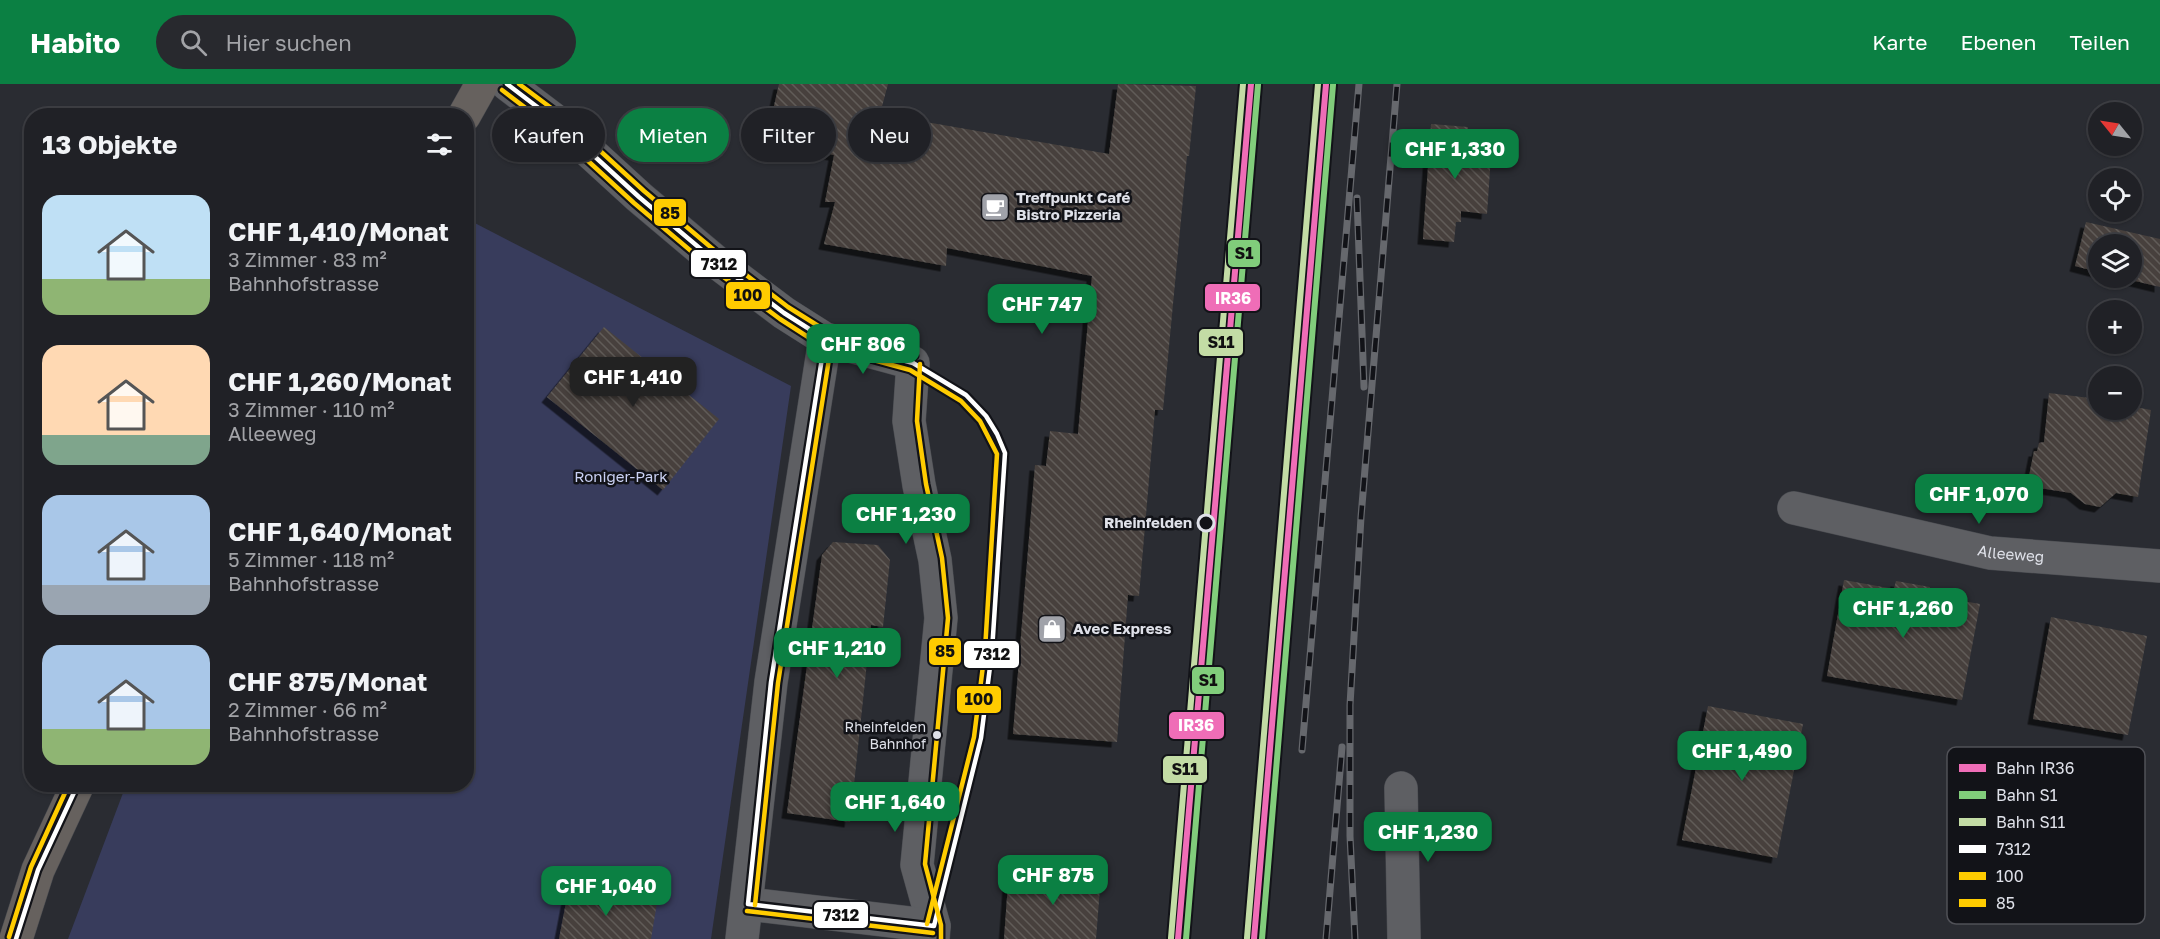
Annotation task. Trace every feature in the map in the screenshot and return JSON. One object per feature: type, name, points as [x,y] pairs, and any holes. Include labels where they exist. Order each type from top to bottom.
[{"type":"main road","points":[[468,108],[482,84]]},
{"type":"main road","points":[[16,939],[38,870],[74,792]]},
{"type":"street","points":[[507,84],[557,122],[639,197],[715,261],[784,313],[825,339],[913,363],[909,421],[919,485],[935,560],[941,618],[917,865],[933,932],[748,904]]},
{"type":"street","points":[[742,939],[748,904],[771,682],[825,339]]},
{"type":"street","name":"Alleeweg","points":[[1794,508],[1990,553],[2160,566]]},
{"type":"street","points":[[1401,788],[1404,939]]},
{"type":"green space","name":"Roniger-Park","points":[[474,223],[791,386],[711,939],[68,939],[123,792],[474,792]]},
{"type":"building","points":[[779,84],[888,84],[882,108],[848,108],[848,162],[931,162],[931,123],[1109,154],[1118,84],[1196,86],[1189,156],[1187,156],[1163,410],[1155,410],[1139,596],[1128,595],[1117,742],[1013,734],[1035,465],[1046,466],[1050,431],[1078,434],[1092,276],[947,248],[946,266],[824,244],[835,202],[825,202],[833,162],[836,162],[836,108],[774,108]]},
{"type":"building","points":[[1431,124],[1468,127],[1467,139],[1492,141],[1487,214],[1461,211],[1461,222],[1456,222],[1454,242],[1423,239]]},
{"type":"building","points":[[2086,222],[2138,234],[2088,234],[2088,269],[2075,266]]},
{"type":"building","points":[[2142,235],[2160,239],[2160,287],[2142,283]]},
{"type":"building","points":[[604,327],[719,419],[663,490],[547,397]]},
{"type":"building","points":[[2049,393],[2088,398],[2088,420],[2142,420],[2142,408],[2151,410],[2138,497],[2116,493],[2100,507],[2085,504],[2071,493],[2027,486],[2034,451],[2037,451],[2039,443],[2044,442]]},
{"type":"building","points":[[833,542],[878,545],[890,560],[883,627],[871,625],[850,822],[787,813],[822,555]]},
{"type":"building","points":[[1844,580],[1894,589],[1896,581],[1930,587],[1929,595],[1980,604],[1962,700],[1827,676]]},
{"type":"building","points":[[2051,617],[2147,636],[2128,735],[2033,719]]},
{"type":"building","points":[[1708,706],[1803,724],[1777,858],[1682,840]]},
{"type":"building","points":[[1018,868],[1101,875],[1096,939],[1004,939],[1008,884],[1017,884]]},
{"type":"building","points":[[569,887],[657,903],[651,939],[559,939]]},
{"type":"railway","points":[[1302,750],[1359,84]]},
{"type":"railway","points":[[1355,939],[1350,836],[1350,705],[1361,517],[1397,84]]},
{"type":"railway","points":[[1357,198],[1364,387]]},
{"type":"railway","points":[[1326,939],[1342,747]]},
{"type":"rail line","name":"S11","points":[[1171,938],[1243,84]]},
{"type":"rail line","name":"IR36","points":[[1178,939],[1251,84]]},
{"type":"rail line","name":"S11","points":[[1247,938],[1318,84]]},
{"type":"rail line","name":"IR36","points":[[1254,939],[1326,84]]},
{"type":"rail line","name":"S1","points":[[1186,939],[1258,85]]},
{"type":"rail line","name":"S1","points":[[1262,939],[1333,85]]},
{"type":"transit line","name":"7312","points":[[507,84],[557,122],[639,197],[715,261],[784,313],[825,339],[913,363],[966,395],[986,416],[997,434],[1005,453],[992,651],[981,738],[934,926]]},
{"type":"transit line","name":"85","points":[[519,84],[562,116],[644,191],[720,255],[788,307],[828,332],[915,356]]},
{"type":"transit line","name":"100","points":[[502,90],[552,128],[634,203],[710,267],[780,319],[822,346],[910,370],[961,401],[980,421],[997,454],[985,650],[974,737],[927,924]]},
{"type":"transit line","name":"7312","points":[[748,904],[771,682],[825,339]]},
{"type":"transit line","name":"100","points":[[755,905],[778,683],[832,340]]},
{"type":"transit line","name":"85","points":[[920,364],[917,421],[926,484],[942,558],[948,618],[925,864],[941,925],[941,939]]},
{"type":"transit line","name":"85","points":[[9,937],[31,867],[65,792]]},
{"type":"transit line","name":"7312","points":[[16,939],[38,870],[74,792]]},
{"type":"transit line","name":"7312","points":[[748,904],[934,926]]},
{"type":"transit line","name":"100","points":[[747,911],[933,933]]},
{"type":"place","name":"Treffpunkt Café Bistro Pizzeria","points":[[995,207]]},
{"type":"place","name":"Rheinfelden","points":[[1206,523]]},
{"type":"place","name":"Avec Express","points":[[1052,629]]},
{"type":"place","name":"Rheinfelden Bahnhof","points":[[937,735]]}]
